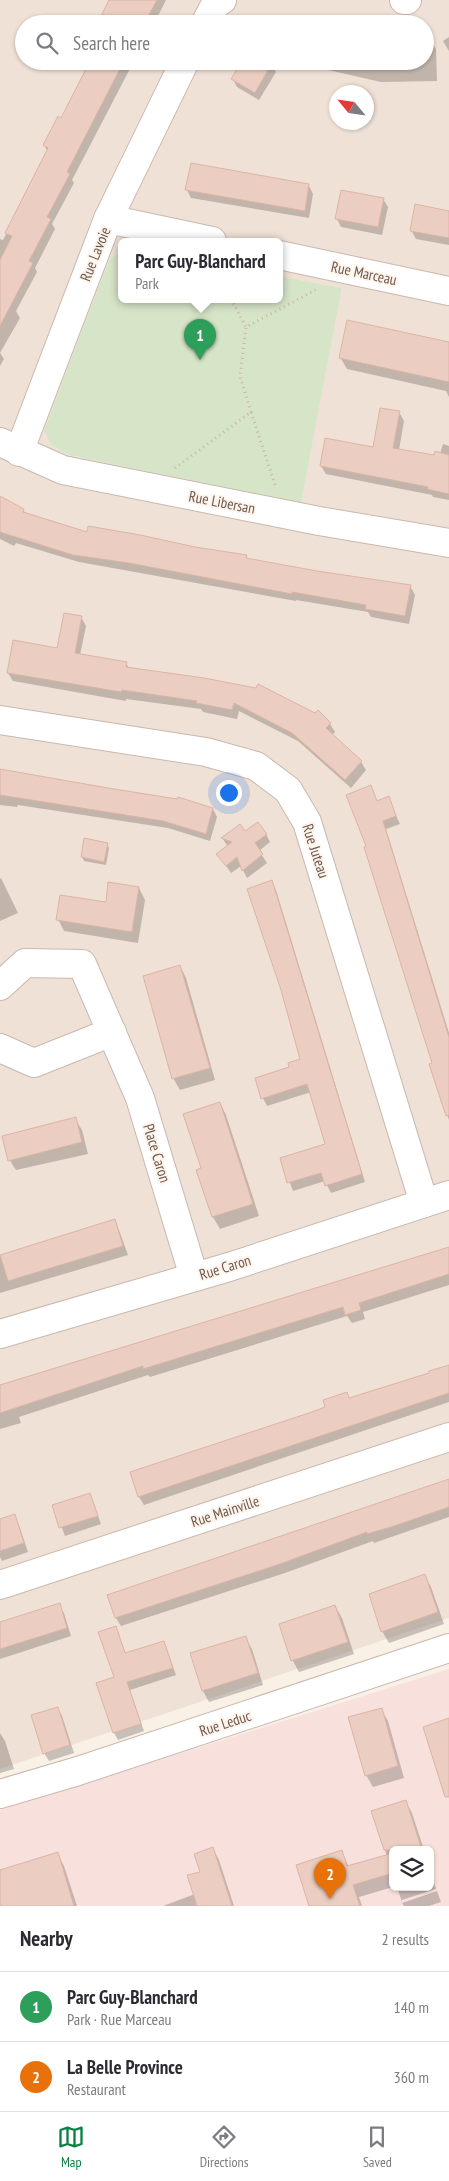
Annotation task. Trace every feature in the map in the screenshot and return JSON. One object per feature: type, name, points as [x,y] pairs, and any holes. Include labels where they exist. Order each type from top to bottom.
[{"type":"street","points":[[210,15],[216,3],[222,0]]},
{"type":"street","name":"Rue Lavoie","points":[[10,447],[108,220],[181,70]]},
{"type":"street","points":[[108,220],[197,238]]},
{"type":"street","name":"Rue Marceau","points":[[283,256],[449,290]]},
{"type":"street","name":"Rue Libersan","points":[[10,447],[64,470],[285,514],[449,543]]},
{"type":"street","name":"Rue Juteau","points":[[0,720],[206,752],[256,766],[288,790],[307,822],[436,1199]]},
{"type":"street","name":"Place Caron","points":[[0,986],[25,963],[82,964],[140,1098],[194,1277]]},
{"type":"street","points":[[0,1048],[34,1063],[112,1032]]},
{"type":"street","name":"Rue Caron","points":[[0,1334],[194,1277],[436,1199]]},
{"type":"street","name":"Rue Mainville","points":[[0,1585],[449,1436]]},
{"type":"street","name":"Rue Leduc","points":[[0,1794],[78,1771],[449,1648]]},
{"type":"path","points":[[246,327],[320,288]]},
{"type":"path","points":[[233,303],[246,327],[240,376],[285,514]]},
{"type":"path","points":[[148,487],[251,412]]},
{"type":"shaded area","points":[[0,0],[449,0],[449,1618],[0,1769]],"holes":[[[118,238],[283,238],[283,277],[342,288],[301,502],[69,455],[51,445],[109,260],[118,252]]]},
{"type":"shaded area","points":[[449,1669],[449,1906],[0,1906],[0,1810]]},
{"type":"green space","points":[[118,252],[118,303],[283,303],[283,277],[342,288],[301,503],[69,455],[51,445],[44,431],[109,260]]},
{"type":"building","points":[[109,0],[157,0],[149,15],[102,14]]},
{"type":"building","points":[[85,70],[119,70],[67,172],[70,174],[47,217],[51,219],[29,261],[33,263],[0,326],[0,260],[12,236],[5,233],[48,148],[43,145],[58,116],[61,118]]},
{"type":"building","points":[[236,70],[268,70],[255,93],[231,79]]},
{"type":"building","points":[[191,163],[309,184],[305,211],[185,190]]},
{"type":"building","points":[[341,190],[384,198],[378,227],[335,219]]},
{"type":"building","points":[[415,204],[449,211],[449,238],[410,231]]},
{"type":"building","points":[[347,320],[449,342],[449,382],[339,358]]},
{"type":"building","points":[[380,408],[400,411],[393,448],[434,455],[435,451],[449,455],[449,494],[427,489],[428,487],[320,466],[325,438],[373,447]]},
{"type":"building","points":[[0,496],[24,509],[23,512],[87,532],[88,526],[247,555],[246,558],[317,571],[411,585],[405,616],[365,609],[366,605],[292,592],[292,594],[129,563],[73,555],[0,532]]},
{"type":"building","points":[[64,613],[82,616],[75,653],[127,662],[126,667],[204,678],[256,688],[258,684],[315,713],[318,710],[331,723],[326,728],[362,761],[345,780],[292,733],[234,703],[232,710],[196,703],[197,701],[122,690],[121,692],[7,673],[13,640],[57,648]]},
{"type":"building","points":[[0,769],[177,799],[178,797],[213,808],[206,834],[163,821],[0,795]]},
{"type":"building","points":[[371,785],[377,801],[389,796],[396,816],[383,821],[449,1037],[449,1115],[446,1116],[429,1064],[432,1063],[364,847],[366,846],[346,795]]},
{"type":"building","points":[[258,822],[267,834],[255,843],[263,854],[242,871],[237,857],[226,866],[216,854],[232,842],[221,838],[240,824],[245,831]]},
{"type":"building","points":[[84,838],[108,843],[104,862],[81,857]]},
{"type":"building","points":[[272,880],[362,1174],[325,1186],[321,1173],[287,1183],[280,1158],[325,1144],[307,1084],[261,1099],[255,1078],[289,1067],[288,1063],[300,1059],[281,990],[247,889]]},
{"type":"building","points":[[108,882],[139,887],[132,932],[56,920],[60,895],[106,902]]},
{"type":"building","points":[[180,965],[210,1068],[172,1079],[143,976]]},
{"type":"building","points":[[220,1102],[253,1204],[212,1217],[196,1170],[201,1168],[183,1114]]},
{"type":"building","points":[[76,1117],[82,1142],[8,1161],[2,1136]]},
{"type":"building","points":[[115,1219],[123,1246],[8,1281],[0,1255]]},
{"type":"building","points":[[449,1247],[449,1274],[359,1303],[361,1310],[345,1315],[343,1307],[143,1369],[143,1366],[0,1413],[0,1385]]},
{"type":"building","points":[[449,1365],[449,1393],[138,1497],[130,1472],[312,1412],[325,1407],[323,1400],[347,1392],[349,1398]]},
{"type":"building","points":[[449,1479],[449,1507],[394,1526],[367,1534],[367,1532],[280,1564],[115,1618],[107,1595]]},
{"type":"building","points":[[90,1493],[98,1516],[59,1528],[52,1505]]},
{"type":"building","points":[[15,1514],[24,1543],[0,1551],[0,1519]]},
{"type":"building","points":[[425,1574],[438,1612],[381,1632],[369,1594]]},
{"type":"building","points":[[60,1603],[67,1628],[0,1649],[0,1622]]},
{"type":"building","points":[[335,1605],[348,1642],[291,1661],[279,1624]]},
{"type":"building","points":[[116,1626],[125,1653],[164,1641],[173,1668],[127,1682],[141,1724],[113,1733],[96,1683],[114,1677],[98,1632]]},
{"type":"building","points":[[246,1636],[258,1673],[202,1691],[190,1653]]},
{"type":"building","points":[[58,1707],[70,1745],[43,1754],[31,1715]]},
{"type":"building","points":[[382,1708],[398,1766],[365,1776],[348,1717]]},
{"type":"building","points":[[449,1718],[449,1797],[445,1797],[423,1727]]},
{"type":"building","points":[[406,1800],[421,1846],[389,1846],[389,1850],[384,1850],[371,1811]]},
{"type":"building","points":[[213,1847],[232,1906],[197,1906],[187,1875],[200,1872],[194,1854]]},
{"type":"building","points":[[342,1850],[347,1866],[389,1854],[389,1874],[353,1885],[360,1906],[309,1906],[296,1865]]},
{"type":"building","points":[[58,1852],[74,1906],[0,1906],[0,1870]]},
{"type":"place","name":"Parc Guy-Blanchard","points":[[200,360]]},
{"type":"place","name":"La Belle Province","points":[[330,1899]]}]
